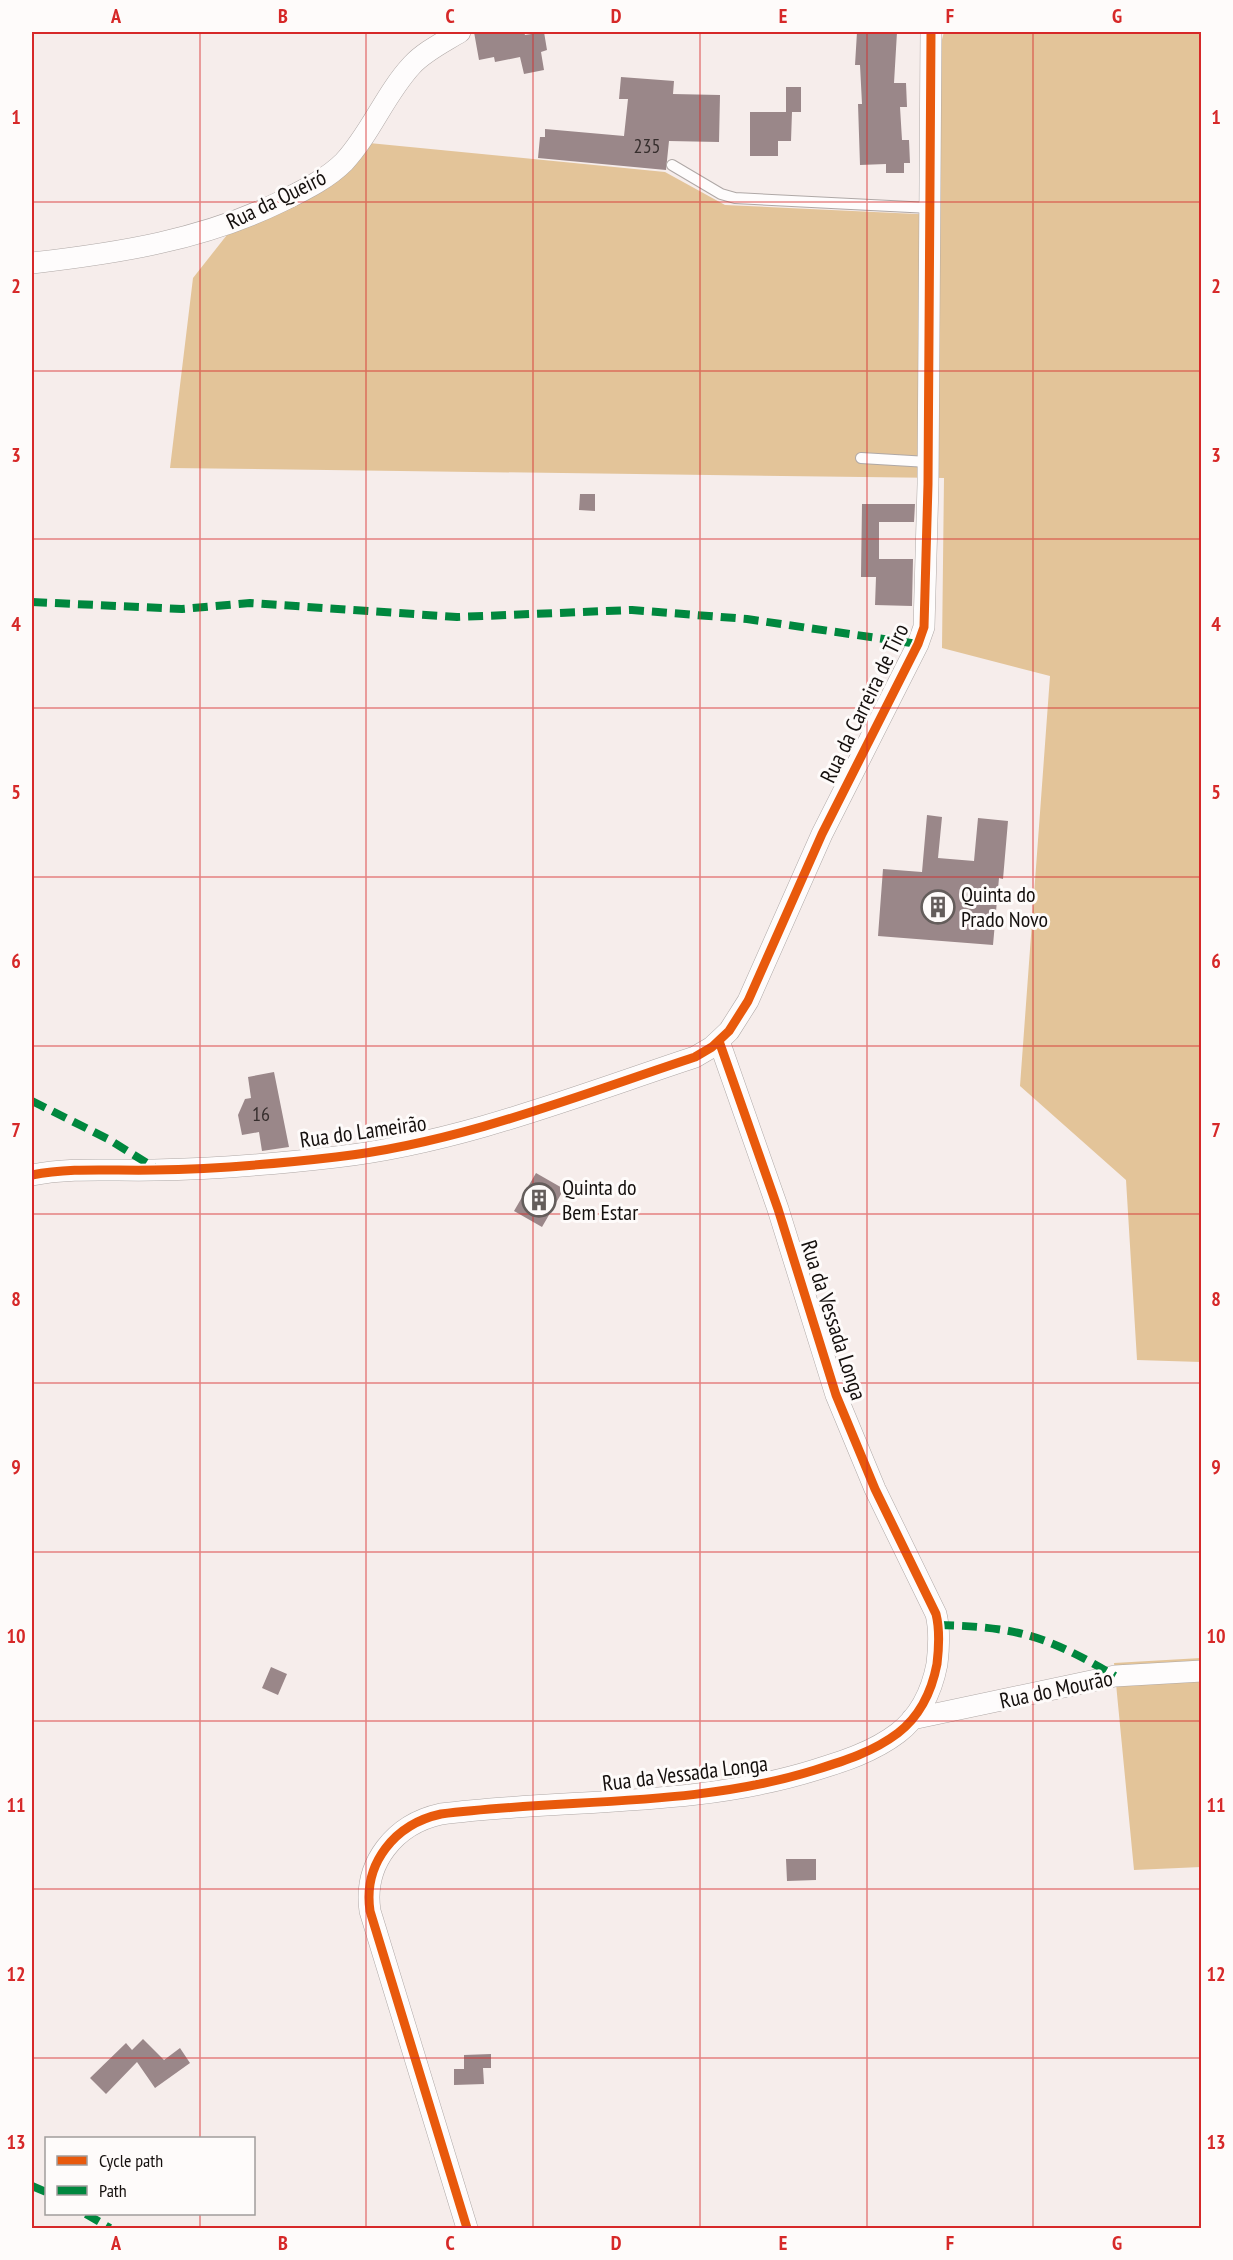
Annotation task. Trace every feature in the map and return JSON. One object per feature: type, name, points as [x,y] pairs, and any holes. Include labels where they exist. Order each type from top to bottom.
[{"type":"street","name":"Rua da Queiró","points":[[32,262],[149,246],[191,236],[232,224],[299,193],[321,180],[343,162],[415,62],[460,32]]},
{"type":"street","name":"Rua da Carreira de Tiro","points":[[719,1041],[735,1023],[748,1001],[822,834],[918,644],[926,613],[931,32]]},
{"type":"street","name":"Rua do Lameirão","points":[[32,1175],[59,1172],[158,1170],[333,1158],[387,1151],[436,1140],[695,1058],[719,1041]]},
{"type":"street","name":"Rua da Vessada Longa","points":[[467,2229],[370,1911],[369,1883],[382,1852],[395,1836],[423,1818],[441,1814],[625,1802],[747,1788],[782,1780],[861,1754],[899,1733],[925,1701],[934,1681],[938,1657],[939,1625],[936,1614],[875,1489],[836,1395],[778,1209],[719,1041]]},
{"type":"street","name":"Rua do Mourão","points":[[912,1719],[1115,1676],[1202,1671]]},
{"type":"lane","points":[[672,165],[721,194],[735,198],[930,208]]},
{"type":"lane","points":[[861,458],[928,462]]},
{"type":"shaded area","points":[[944,32],[1201,32],[1201,1362],[1137,1360],[1126,1180],[1020,1086],[1050,676],[942,648],[944,478],[170,468],[193,278],[234,226],[369,143],[665,172],[725,205],[938,215],[940,47]]},
{"type":"shaded area","points":[[1201,1658],[1201,1867],[1134,1870],[1114,1663]]},
{"type":"building","points":[[474,32],[524,32],[525,35],[544,32],[547,50],[541,52],[544,70],[524,74],[520,57],[495,62],[494,57],[479,60]]},
{"type":"building","points":[[857,32],[897,32],[894,83],[906,83],[907,107],[900,107],[902,140],[909,140],[910,163],[904,163],[904,173],[886,173],[886,164],[860,165],[858,104],[862,104],[860,65],[855,65]]},
{"type":"building","points":[[621,77],[674,81],[673,94],[720,95],[719,142],[669,141],[666,170],[538,158],[540,137],[545,137],[545,129],[624,136],[628,99],[619,99]]},
{"type":"building","points":[[786,87],[801,87],[801,112],[786,112]]},
{"type":"building","points":[[750,112],[792,112],[791,141],[778,141],[778,156],[750,156]]},
{"type":"building","points":[[580,494],[595,494],[595,511],[579,510]]},
{"type":"building","points":[[862,504],[915,504],[914,522],[879,522],[879,559],[913,559],[912,606],[875,605],[876,577],[861,577]]},
{"type":"building","name":"Quinta do Prado Novo","points":[[927,815],[942,817],[938,858],[974,861],[978,818],[1008,821],[1003,879],[999,878],[993,945],[878,936],[883,869],[922,872]]},
{"type":"building","points":[[274,1072],[289,1147],[262,1151],[259,1132],[242,1135],[238,1115],[245,1099],[251,1098],[248,1077]]},
{"type":"building","name":"Quinta do Bem Estar","points":[[536,1173],[564,1189],[542,1227],[514,1211]]},
{"type":"building","points":[[271,1667],[287,1674],[278,1695],[262,1688]]},
{"type":"building","points":[[786,1859],[816,1859],[816,1880],[787,1881]]},
{"type":"building","points":[[143,2039],[164,2060],[180,2048],[190,2063],[155,2088],[137,2062],[106,2094],[90,2078],[126,2043],[132,2050]]},
{"type":"building","points":[[491,2054],[491,2068],[483,2068],[484,2084],[454,2085],[454,2069],[464,2069],[464,2055]]},
{"type":"marked path","points":[[32,602],[182,609],[250,603],[457,617],[632,610],[747,619],[918,644]]},
{"type":"marked path","points":[[32,1101],[108,1139],[155,1168]]},
{"type":"marked path","points":[[939,1625],[990,1628],[1031,1636],[1070,1651],[1115,1676]]},
{"type":"marked path","points":[[32,2186],[45,2192]]},
{"type":"marked path","points":[[88,2215],[110,2228]]},
{"type":"cycle path","points":[[32,1175],[77,1170],[177,1169],[268,1164],[336,1157],[427,1141],[562,1102],[695,1057],[712,1047],[729,1031],[748,1001],[822,834],[918,644],[924,627],[928,484],[931,32]]},
{"type":"cycle path","points":[[467,2228],[370,1911],[369,1893],[372,1877],[377,1862],[386,1848],[396,1836],[410,1827],[424,1819],[441,1814],[723,1791],[769,1782],[837,1763],[879,1746],[906,1726],[924,1702],[937,1664],[939,1639],[936,1614],[875,1489],[836,1395],[778,1209],[719,1041]]},
{"type":"place","name":"Quinta do Prado Novo","points":[[938,907]]},
{"type":"place","name":"Quinta do Bem Estar","points":[[539,1200]]}]
